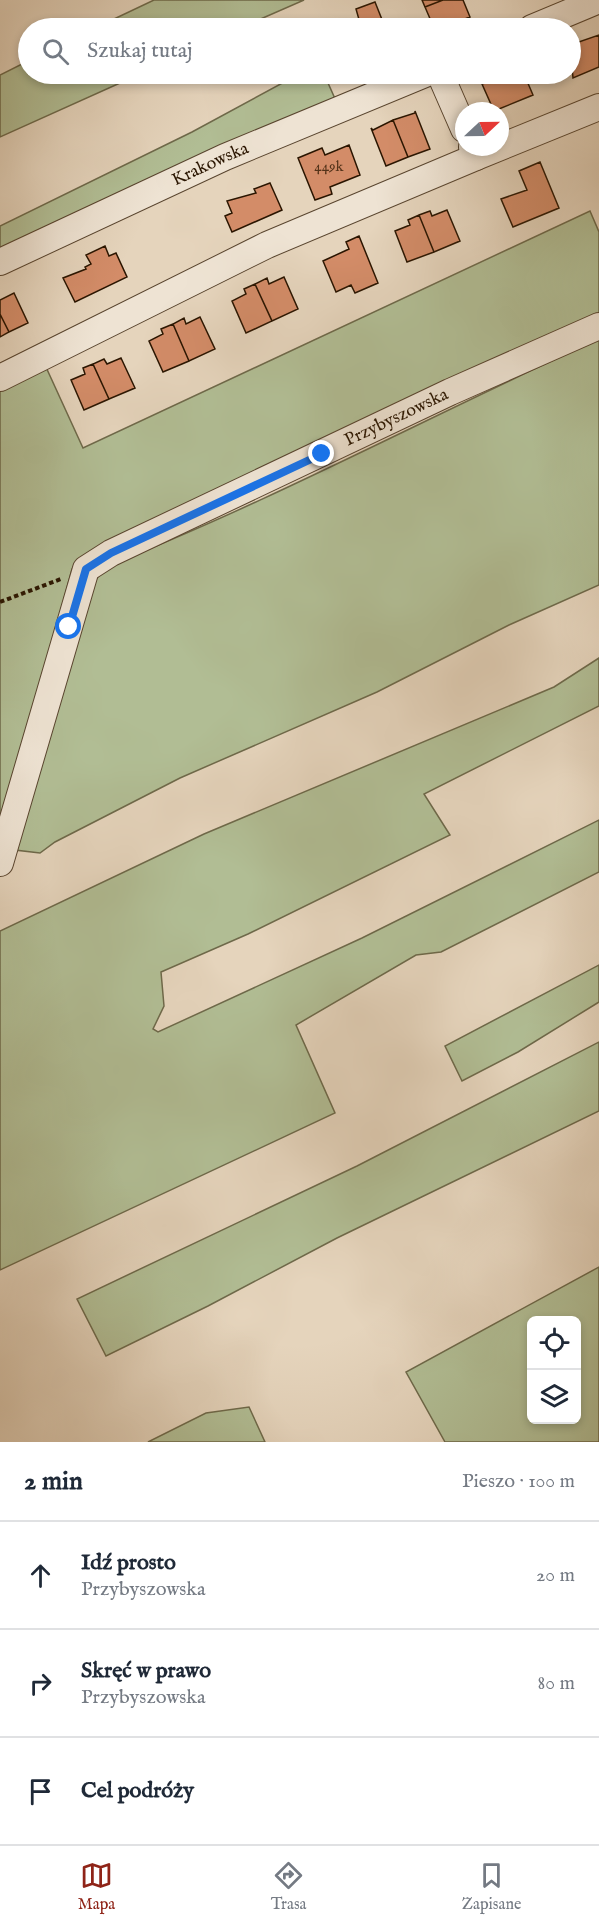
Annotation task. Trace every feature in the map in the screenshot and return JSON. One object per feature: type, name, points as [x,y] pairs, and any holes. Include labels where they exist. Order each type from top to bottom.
[{"type":"street","points":[[556,18],[599,0]]},
{"type":"street","name":"Krakowska","points":[[0,262],[225,157],[401,84]]},
{"type":"street","points":[[444,84],[455,108]]},
{"type":"street","points":[[509,139],[599,107]]},
{"type":"street","points":[[0,378],[267,244],[465,156]]},
{"type":"street","name":"Przybyszowska","points":[[86,569],[111,553],[450,392],[599,326]]},
{"type":"street","points":[[0,863],[86,569]]},
{"type":"path","points":[[0,602],[86,569]]},
{"type":"green space","points":[[154,0],[304,0],[263,18],[116,18]]},
{"type":"green space","points":[[18,66],[18,84],[118,84],[0,137],[0,75]]},
{"type":"green space","points":[[281,84],[328,84],[336,101],[0,255],[0,226],[192,132]]},
{"type":"green space","points":[[590,211],[599,232],[599,318],[90,557],[72,569],[0,837],[0,387],[45,365],[83,448]]},
{"type":"green space","points":[[599,339],[599,585],[509,625],[377,692],[180,778],[55,842],[40,853],[15,850],[90,588],[105,567],[230,514]]},
{"type":"green space","points":[[599,658],[599,706],[424,794],[450,835],[248,934],[161,972],[164,1006],[153,1029],[158,1032],[362,938],[599,820],[599,872],[441,952],[416,955],[296,1025],[335,1113],[0,1270],[0,931],[204,834],[554,687]]},
{"type":"green space","points":[[599,965],[599,1002],[518,1052],[462,1081],[445,1046]]},
{"type":"green space","points":[[599,1042],[599,1111],[337,1238],[208,1306],[106,1356],[77,1299],[357,1166]]},
{"type":"green space","points":[[599,1267],[599,1442],[445,1442],[406,1372]]},
{"type":"green space","points":[[249,1407],[265,1442],[148,1442],[206,1413]]},
{"type":"building","points":[[422,0],[443,0],[425,7]]},
{"type":"building","points":[[443,0],[463,0],[470,17],[430,18],[425,7]]},
{"type":"building","points":[[375,2],[381,18],[359,18],[356,9]]},
{"type":"building","points":[[599,35],[599,67],[581,75],[581,41]]},
{"type":"building","points":[[482,84],[528,84],[533,95],[509,105],[509,102],[490,102]]},
{"type":"building","points":[[415,111],[430,149],[408,157],[393,120],[415,113]]},
{"type":"building","points":[[393,120],[408,157],[386,166],[371,128],[373,130]]},
{"type":"building","points":[[349,145],[360,175],[330,187],[332,194],[315,200],[298,158],[322,148],[325,155]]},
{"type":"building","points":[[540,162],[559,208],[513,227],[501,199],[527,190],[519,171]]},
{"type":"building","points":[[270,183],[282,210],[232,232],[225,216],[232,213],[227,201],[256,193],[254,189]]},
{"type":"building","points":[[447,210],[460,241],[434,252],[419,215],[430,211],[432,216]]},
{"type":"building","points":[[419,215],[434,252],[407,262],[395,231],[410,225],[408,220]]},
{"type":"building","points":[[359,236],[378,283],[355,293],[351,285],[336,292],[323,261],[349,249],[346,242]]},
{"type":"building","points":[[105,246],[109,256],[116,253],[127,277],[75,302],[63,278],[86,269],[85,267],[91,264],[86,255]]},
{"type":"building","points":[[284,277],[298,309],[272,321],[255,284],[267,278],[269,284]]},
{"type":"building","points":[[255,284],[272,321],[246,333],[232,301],[246,294],[244,289]]},
{"type":"building","points":[[14,293],[28,323],[9,332],[0,314],[0,300]]},
{"type":"building","points":[[0,314],[9,332],[0,337]]},
{"type":"building","points":[[200,317],[215,349],[189,361],[173,324],[184,318],[186,324]]},
{"type":"building","points":[[173,324],[189,361],[163,372],[149,341],[163,334],[161,329]]},
{"type":"building","points":[[121,358],[135,388],[109,399],[93,364],[104,359],[107,364]]},
{"type":"building","points":[[93,364],[109,399],[84,410],[71,380],[85,374],[83,368]]},
{"type":"route","points":[[69,627],[86,569],[111,553],[322,454]]}]
